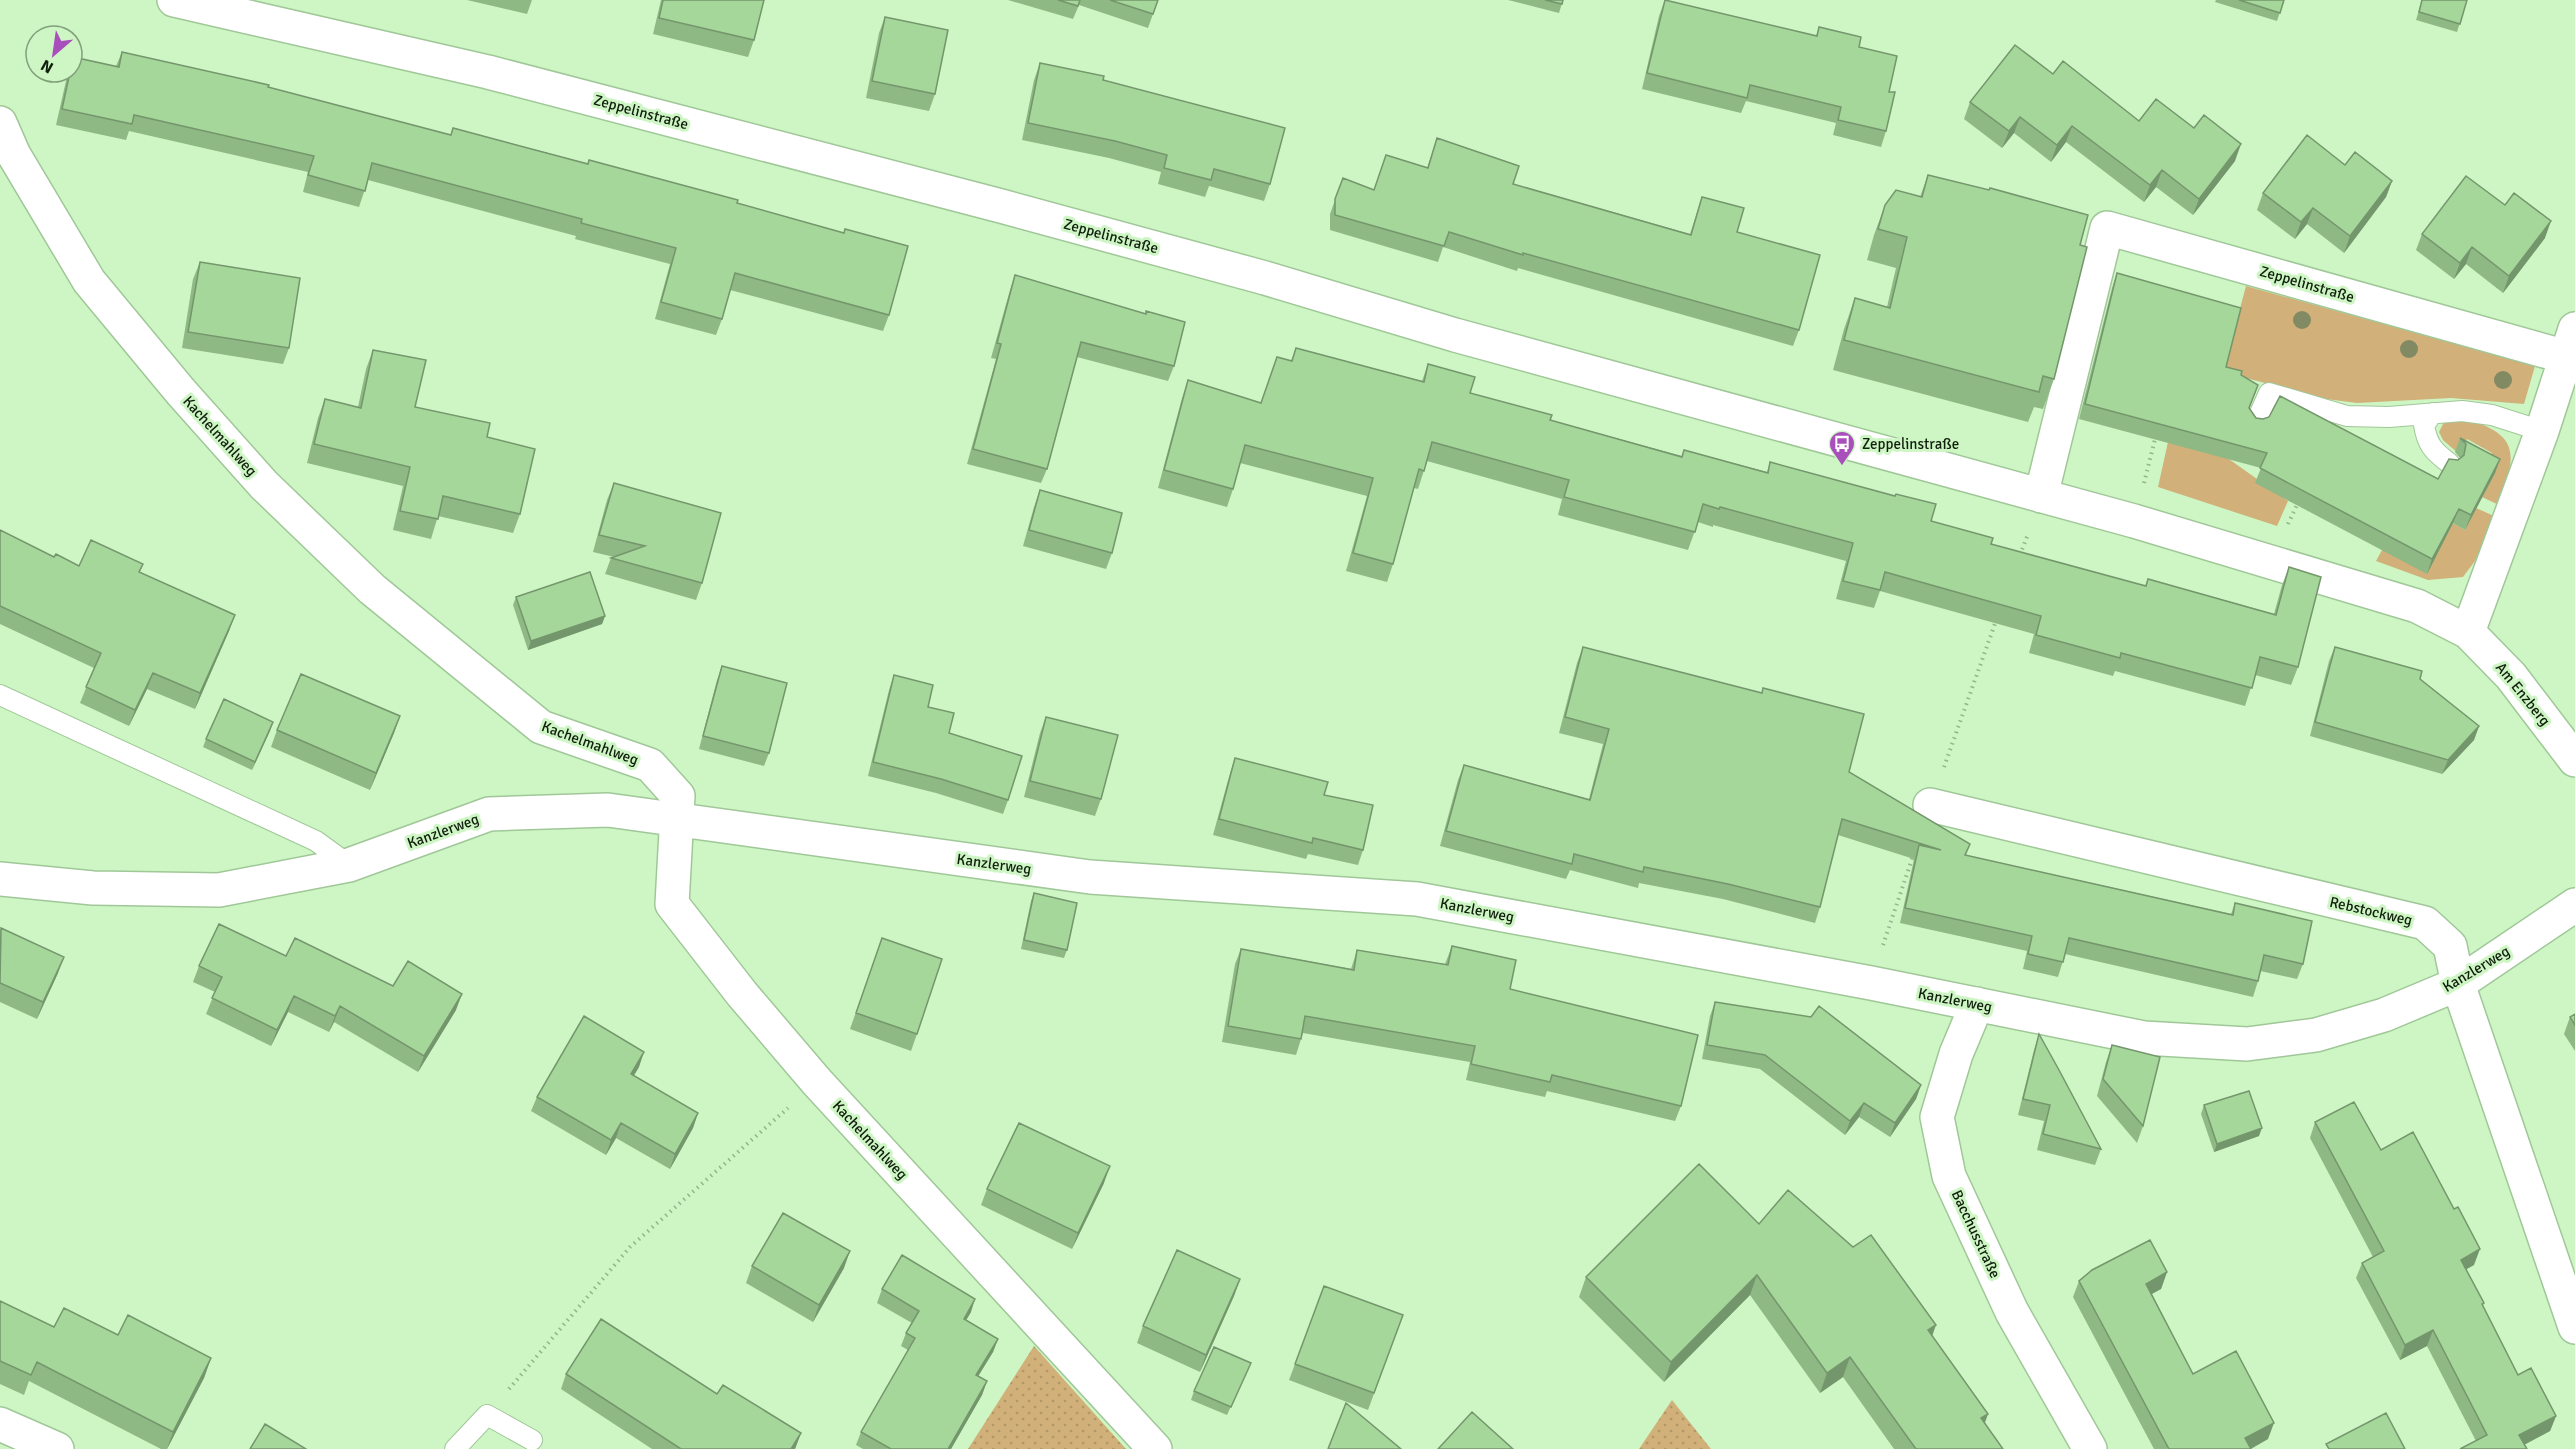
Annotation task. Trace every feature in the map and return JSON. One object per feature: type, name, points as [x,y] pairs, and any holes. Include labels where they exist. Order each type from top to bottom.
[{"type":"street","name":"Zeppelinstraße","points":[[174,0],[488,72],[1001,206],[1264,278],[1478,341],[2041,496],[2134,521],[2417,606],[2468,632],[2542,431],[2570,343],[2107,228],[2041,496]]},
{"type":"street","name":"Kachelmahlweg","points":[[0,123],[14,155],[89,281],[181,392],[264,485],[372,589],[541,727],[650,765],[678,796],[672,904],[742,994],[817,1082],[1155,1449]]},
{"type":"street","name":"Am Enzberg","points":[[2468,632],[2511,676],[2575,760]]},
{"type":"street","name":"Rebstockweg","points":[[1930,806],[2425,923],[2450,946],[2458,984],[2575,1327]]},
{"type":"street","name":"Kanzlerweg","points":[[0,879],[93,888],[219,890],[349,865],[489,813],[608,810],[1089,878],[1417,899],[1977,1004],[2144,1038],[2247,1044],[2316,1035],[2384,1015],[2458,984],[2575,905]]},
{"type":"street","name":"Bacchusstraße","points":[[1977,1004],[1956,1054],[1937,1117],[1948,1176],[2012,1312],[2090,1449]]},
{"type":"street","points":[[0,1424],[57,1449]]},
{"type":"lane","points":[[2256,422],[2270,393],[2347,416],[2389,417],[2462,411],[2492,415],[2542,431]]},
{"type":"lane","points":[[2433,413],[2424,425],[2427,441],[2439,456],[2449,463]]},
{"type":"lane","points":[[0,694],[316,841],[349,865]]},
{"type":"lane","points":[[455,1449],[487,1415],[532,1440]]},
{"type":"path","points":[[2018,562],[2041,496]]},
{"type":"path","points":[[1871,984],[1930,806],[1998,618]]},
{"type":"path","points":[[487,1415],[630,1247],[817,1082]]},
{"type":"shaded area","points":[[2246,286],[2535,366],[2524,404],[2451,398],[2357,403],[2326,399],[2223,372]]},
{"type":"shaded area","points":[[2465,419],[2497,432],[2510,450],[2509,474],[2499,505],[2482,497],[2484,468],[2492,453],[2467,439],[2459,454],[2443,440],[2439,432],[2444,422]]},
{"type":"shaded area","points":[[2168,442],[2219,452],[2288,501],[2277,526],[2158,487]]},
{"type":"shaded area","points":[[2476,508],[2494,516],[2475,561],[2463,577],[2428,580],[2376,561],[2382,550],[2453,523],[2465,530]]},
{"type":"shaded area","points":[[1034,1346],[1126,1449],[968,1449]]},
{"type":"shaded area","points":[[1672,1400],[1711,1449],[1639,1449]]},
{"type":"building","points":[[663,0],[764,0],[754,40],[659,18]]},
{"type":"building","points":[[1058,0],[1080,0],[1078,6]]},
{"type":"building","points":[[1110,0],[1158,0],[1153,14]]},
{"type":"building","points":[[1545,0],[1563,0],[1562,4]]},
{"type":"building","points":[[1665,0],[1817,36],[1819,27],[1861,37],[1859,47],[1897,56],[1889,92],[1895,92],[1886,131],[1838,120],[1841,107],[1750,85],[1747,98],[1647,73]]},
{"type":"building","points":[[2239,0],[2284,0],[2280,13]]},
{"type":"building","points":[[2422,0],[2467,0],[2460,24],[2419,12]]},
{"type":"building","points":[[885,17],[948,30],[935,94],[872,81]]},
{"type":"building","points":[[2015,45],[2053,74],[2063,61],[2139,121],[2156,99],[2194,128],[2204,115],[2241,144],[2199,199],[2162,170],[2150,185],[2072,126],[2057,145],[2020,117],[2009,131],[1970,102]]},
{"type":"building","points":[[122,52],[269,85],[268,87],[451,135],[453,128],[588,164],[589,160],[738,200],[737,203],[844,233],[845,229],[908,246],[889,315],[735,273],[722,319],[661,302],[676,248],[581,223],[582,219],[372,163],[365,191],[308,175],[314,156],[134,115],[132,124],[62,109],[67,84],[84,84],[84,59],[119,67]]},
{"type":"building","points":[[1040,63],[1104,76],[1103,80],[1285,128],[1270,184],[1214,169],[1211,180],[1164,168],[1167,155],[1115,141],[1028,123]]},
{"type":"building","points":[[2307,135],[2345,165],[2355,152],[2392,181],[2350,236],[2313,208],[2301,222],[2263,193]]},
{"type":"building","points":[[1437,138],[1519,166],[1513,184],[1691,235],[1702,197],[1744,208],[1737,232],[1820,255],[1799,330],[1523,253],[1523,255],[1449,232],[1444,246],[1335,215],[1335,199],[1343,178],[1374,190],[1386,155],[1428,168]]},
{"type":"building","points":[[1928,175],[1989,190],[1990,188],[2088,215],[2080,245],[2087,247],[2054,379],[2043,376],[2039,392],[1844,340],[1855,298],[1890,308],[1907,237],[1878,229],[1885,205],[1896,190],[1922,197]]},
{"type":"building","points":[[2466,176],[2505,205],[2514,193],[2551,221],[2509,276],[2472,247],[2460,263],[2422,234]]},
{"type":"building","points":[[200,262],[300,278],[289,348],[188,332]]},
{"type":"building","points":[[2117,273],[2241,308],[2226,367],[2242,371],[2241,375],[2258,385],[2249,408],[2256,418],[2269,417],[2280,396],[2438,479],[2449,459],[2458,460],[2464,455],[2466,444],[2460,438],[2500,459],[2471,515],[2459,509],[2432,559],[2260,468],[2267,453],[2085,404]]},
{"type":"building","points":[[1015,275],[1146,314],[1146,311],[1185,322],[1174,366],[1081,342],[1047,469],[973,449],[1001,344],[997,343]]},
{"type":"building","points":[[1296,348],[1424,382],[1428,364],[1475,377],[1470,393],[1552,415],[1550,420],[1682,457],[1684,450],[1768,473],[1770,462],[1895,496],[1896,494],[1936,504],[1931,521],[1993,538],[1991,544],[2146,586],[2148,579],[2276,615],[2289,567],[2321,577],[2298,667],[2260,657],[2252,688],[2121,653],[2120,658],[2036,635],[2041,616],[1885,572],[1880,590],[1843,581],[1853,543],[1703,504],[1695,532],[1564,497],[1569,480],[1432,442],[1424,471],[1419,469],[1393,564],[1353,553],[1373,478],[1245,445],[1233,489],[1164,470],[1188,380],[1261,403],[1277,357],[1292,361]]},
{"type":"building","points":[[373,350],[426,360],[415,407],[490,423],[487,437],[535,449],[520,514],[443,496],[438,519],[400,511],[410,467],[314,444],[325,399],[361,408]]},
{"type":"building","points":[[614,483],[721,513],[702,583],[611,558],[645,546],[599,535]]},
{"type":"building","points":[[1040,490],[1122,513],[1112,553],[1029,530]]},
{"type":"building","points":[[0,530],[54,557],[56,554],[79,566],[91,540],[143,564],[139,572],[235,615],[200,693],[153,673],[135,710],[86,687],[101,653],[0,606]]},
{"type":"building","points":[[590,572],[605,616],[531,641],[516,597]]},
{"type":"building","points":[[1583,647],[1762,693],[1763,688],[1864,714],[1849,772],[1970,844],[1965,855],[2233,915],[2235,903],[2312,921],[2303,964],[2264,955],[2258,981],[2069,938],[2063,962],[2028,954],[2032,936],[1905,908],[1919,845],[1941,850],[1842,819],[1820,907],[1728,884],[1644,867],[1643,872],[1574,854],[1572,864],[1446,831],[1464,765],[1590,800],[1609,729],[1565,717]]},
{"type":"building","points":[[2335,647],[2422,671],[2420,679],[2479,726],[2448,760],[2315,722]]},
{"type":"building","points":[[722,666],[787,683],[769,753],[703,736]]},
{"type":"building","points":[[301,674],[400,716],[376,773],[277,730]]},
{"type":"building","points":[[894,675],[933,685],[928,707],[954,713],[949,733],[1022,756],[1008,800],[941,779],[873,762]]},
{"type":"building","points":[[224,699],[273,722],[255,762],[206,739]]},
{"type":"building","points":[[1046,717],[1118,735],[1101,799],[1030,781]]},
{"type":"building","points":[[1235,758],[1328,782],[1324,795],[1373,805],[1363,850],[1313,838],[1312,843],[1219,819]]},
{"type":"building","points":[[1034,893],[1077,903],[1067,950],[1024,940]]},
{"type":"building","points":[[219,924],[286,956],[295,938],[393,986],[408,961],[462,994],[424,1056],[340,1006],[335,1016],[294,996],[277,1030],[212,998],[222,977],[199,966]]},
{"type":"building","points":[[1,928],[64,957],[43,1002],[0,983]]},
{"type":"building","points":[[882,938],[942,959],[917,1034],[856,1013]]},
{"type":"building","points":[[1452,946],[1516,960],[1510,989],[1698,1035],[1681,1106],[1552,1075],[1550,1082],[1471,1064],[1475,1046],[1305,1016],[1301,1039],[1228,1026],[1241,949],[1354,970],[1357,950],[1448,965]]},
{"type":"building","points":[[1715,1002],[1811,1017],[1819,1006],[1921,1085],[1895,1123],[1864,1103],[1850,1121],[1765,1055],[1707,1045]]},
{"type":"building","points":[[2575,1014],[2575,1025],[2570,1017]]},
{"type":"building","points":[[584,1016],[644,1052],[631,1074],[698,1113],[675,1154],[621,1123],[611,1140],[537,1097]]},
{"type":"building","points":[[2039,1034],[2101,1149],[2043,1134],[2050,1105],[2023,1099]]},
{"type":"building","points":[[2112,1045],[2160,1057],[2143,1126],[2103,1079]]},
{"type":"building","points":[[2249,1091],[2262,1128],[2217,1144],[2204,1105]]},
{"type":"building","points":[[2354,1102],[2381,1150],[2413,1132],[2454,1209],[2458,1207],[2480,1249],[2461,1260],[2518,1375],[2531,1368],[2556,1416],[2519,1435],[2527,1449],[2460,1449],[2487,1435],[2433,1330],[2405,1345],[2362,1263],[2384,1251],[2315,1122]]},
{"type":"building","points":[[1019,1123],[1110,1166],[1078,1233],[987,1189]]},
{"type":"building","points":[[1699,1164],[1759,1224],[1788,1190],[1853,1247],[1871,1235],[1936,1325],[1928,1330],[1988,1414],[1981,1418],[2003,1449],[1916,1449],[1850,1357],[1827,1373],[1757,1275],[1671,1362],[1586,1277]]},
{"type":"building","points":[[783,1213],[850,1251],[819,1305],[752,1266]]},
{"type":"building","points":[[2150,1240],[2167,1272],[2146,1284],[2193,1374],[2236,1351],[2274,1423],[2245,1438],[2251,1449],[2169,1449],[2079,1281],[2092,1270]]},
{"type":"building","points":[[1177,1250],[1240,1279],[1206,1355],[1143,1326]]},
{"type":"building","points":[[902,1255],[975,1299],[964,1319],[998,1339],[976,1375],[987,1381],[948,1449],[891,1449],[861,1432],[915,1338],[906,1333],[919,1311],[882,1289]]},
{"type":"building","points":[[1324,1286],[1403,1315],[1374,1393],[1295,1364]]},
{"type":"building","points":[[0,1301],[54,1327],[64,1308],[118,1335],[128,1315],[211,1358],[173,1432],[37,1362],[31,1375],[0,1361]]},
{"type":"building","points":[[601,1319],[717,1394],[723,1385],[801,1433],[791,1449],[681,1449],[566,1374]]},
{"type":"building","points":[[1214,1347],[1251,1363],[1231,1407],[1194,1391]]},
{"type":"building","points":[[1346,1403],[1401,1449],[1328,1449]]},
{"type":"building","points":[[1472,1412],[1513,1449],[1438,1449]]},
{"type":"building","points":[[2386,1413],[2405,1449],[2329,1449],[2326,1444]]},
{"type":"building","points":[[265,1424],[306,1449],[250,1449]]},
{"type":"place","name":"Zeppelinstraße","points":[[1842,467]]}]
